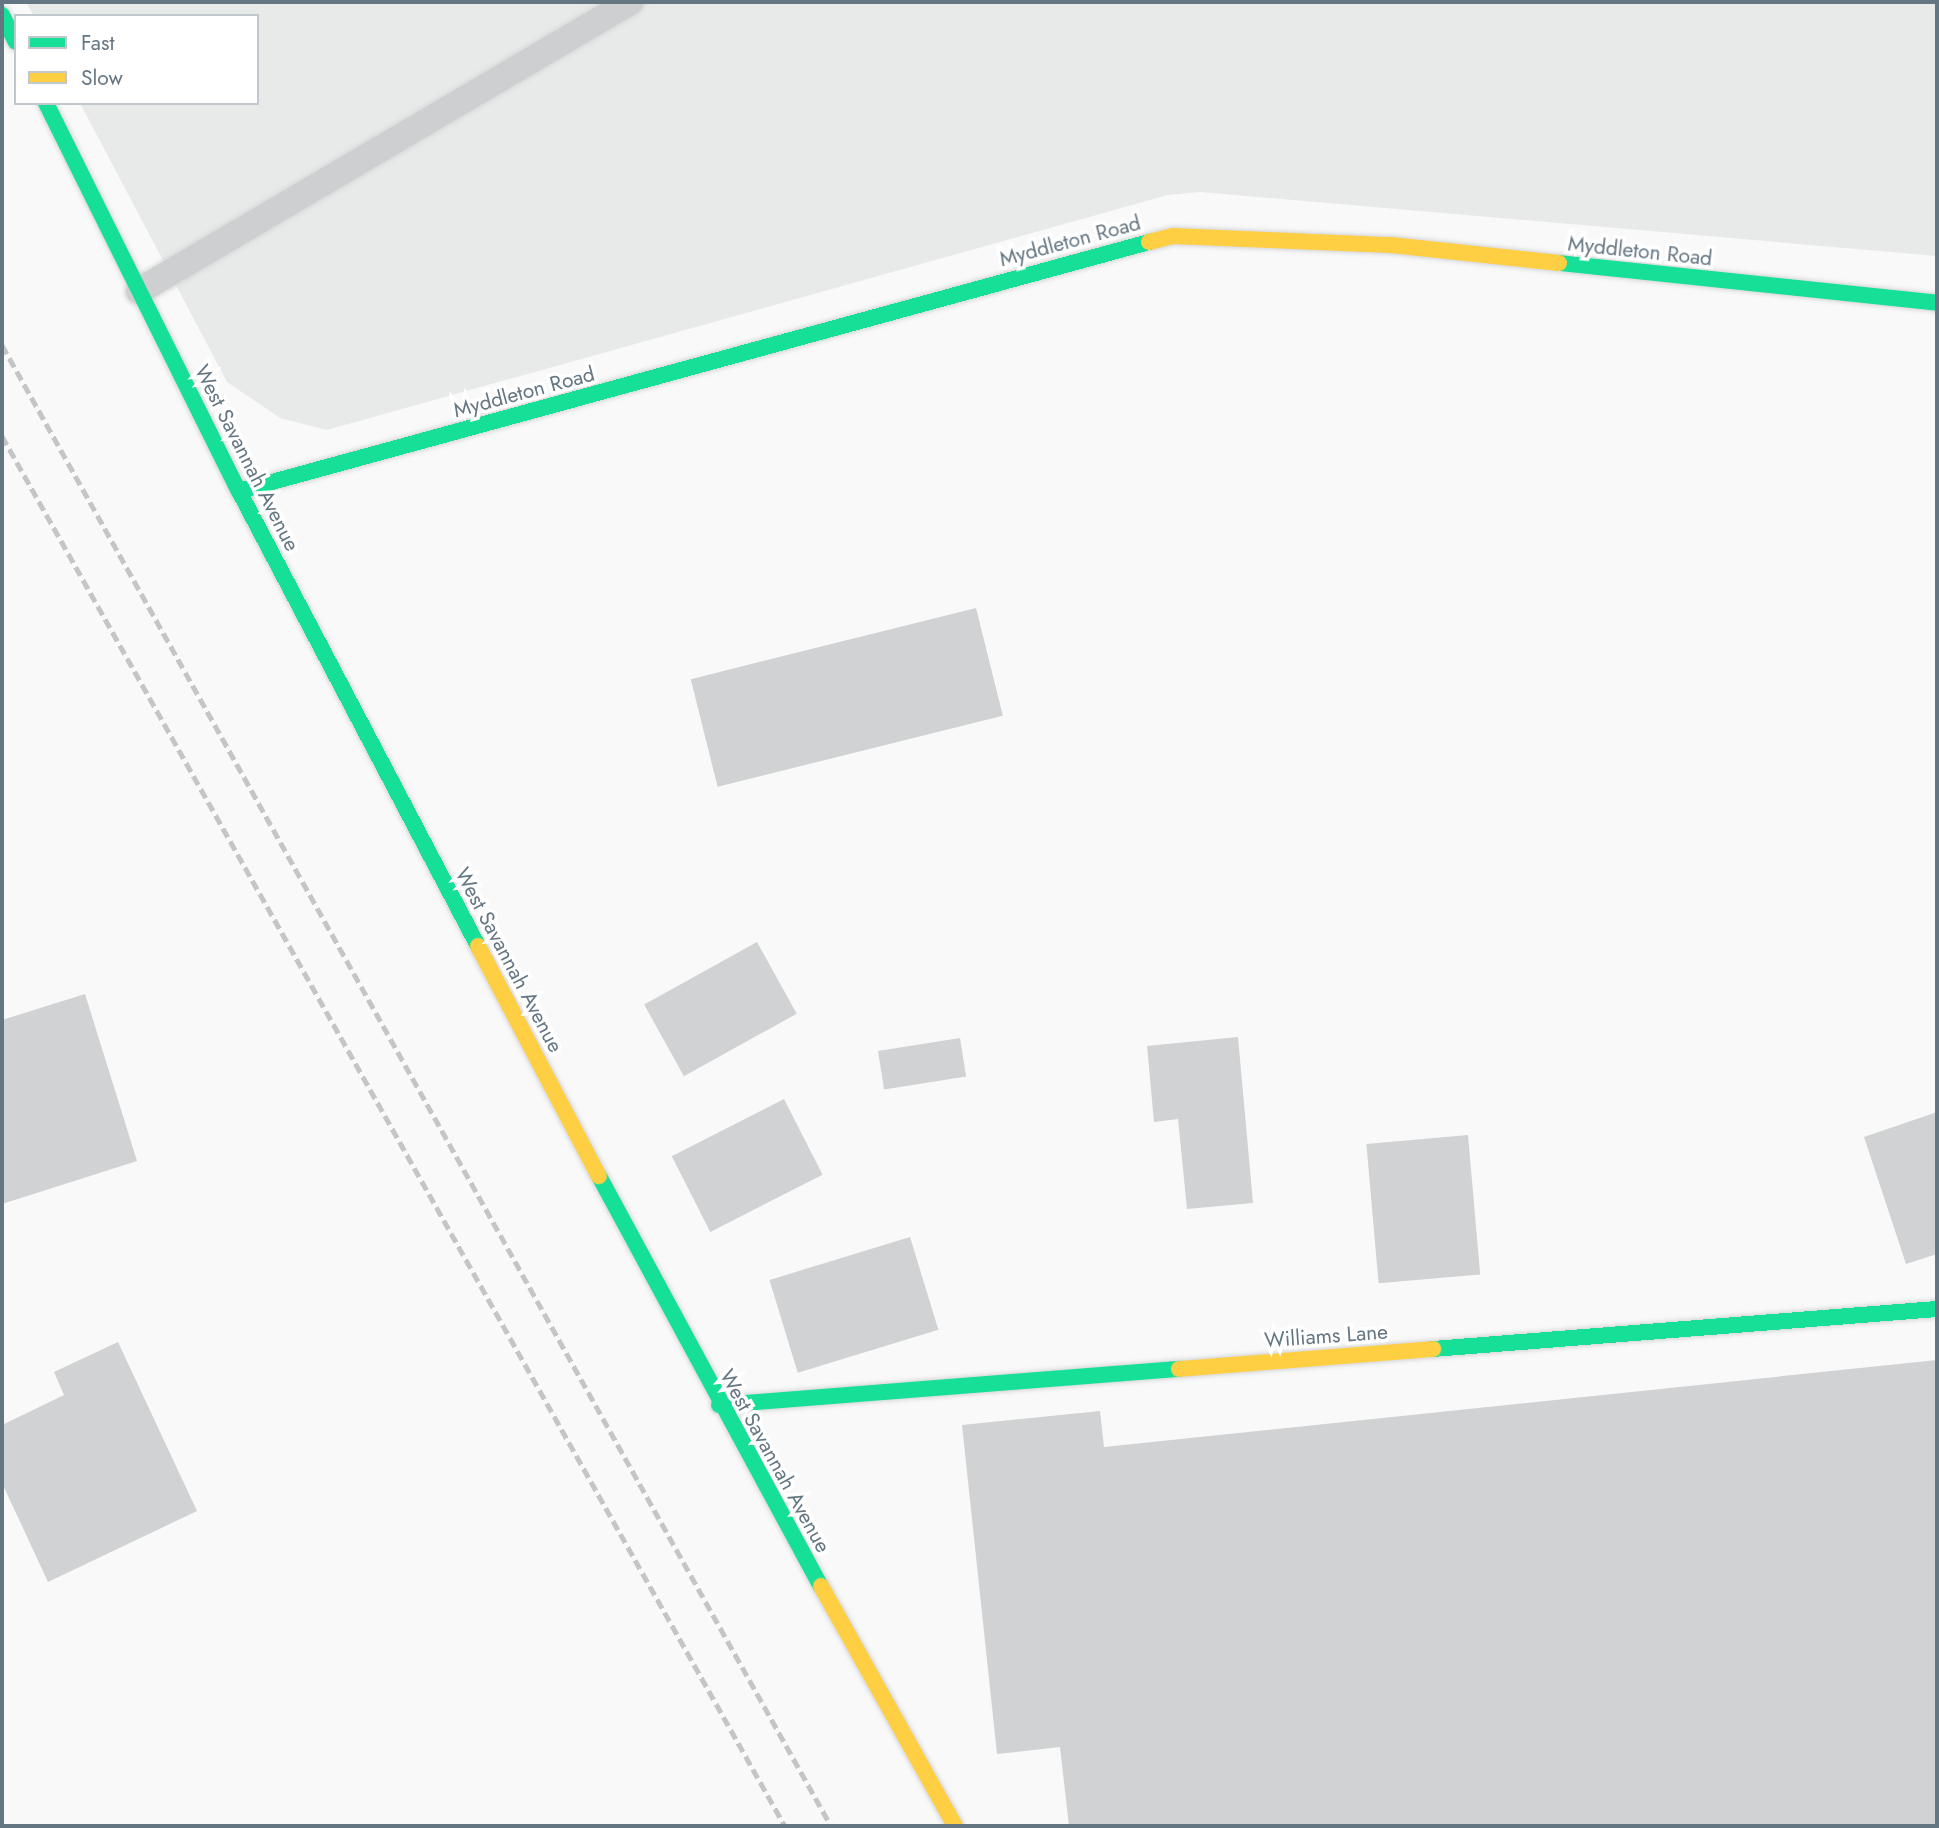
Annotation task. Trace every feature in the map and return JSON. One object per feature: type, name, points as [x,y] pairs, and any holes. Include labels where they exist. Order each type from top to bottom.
[{"type":"street","points":[[2,15],[14,39]]},
{"type":"street","name":"West Savannah Avenue","points":[[47,105],[239,491],[719,1405],[956,1826]]},
{"type":"street","name":"Myddleton Road","points":[[239,491],[1172,236],[1391,245],[1937,303]]},
{"type":"street","name":"Williams Lane","points":[[719,1405],[1937,1310]]},
{"type":"lane","points":[[139,291],[630,2]]},
{"type":"shaded area","points":[[26,2],[1937,2],[1937,256],[1201,192],[1168,195],[327,430],[280,418],[227,382],[81,105],[259,105],[259,14],[33,14]]},
{"type":"building","points":[[976,608],[1003,716],[718,787],[691,679]]},
{"type":"building","points":[[757,942],[797,1014],[684,1076],[644,1005]]},
{"type":"building","points":[[85,994],[137,1161],[2,1204],[2,1020]]},
{"type":"building","points":[[1238,1037],[1253,1203],[1187,1209],[1178,1119],[1154,1122],[1147,1046]]},
{"type":"building","points":[[960,1038],[966,1077],[884,1090],[878,1051]]},
{"type":"building","points":[[784,1099],[823,1175],[710,1232],[672,1156]]},
{"type":"building","points":[[1937,1112],[1937,1254],[1906,1264],[1864,1137]]},
{"type":"building","points":[[1468,1135],[1480,1274],[1379,1283],[1366,1144]]},
{"type":"building","points":[[910,1237],[938,1330],[798,1373],[769,1280]]},
{"type":"building","points":[[118,1342],[197,1511],[48,1582],[2,1483],[2,1425],[64,1395],[54,1372]]},
{"type":"building","points":[[1937,1360],[1937,1826],[1069,1826],[1060,1747],[997,1754],[962,1425],[1100,1411],[1104,1447]]},
{"type":"railway","points":[[2,345],[831,1826]]},
{"type":"railway","points":[[2,436],[785,1826]]},
{"type":"traffic: fast","points":[[2,15],[14,38]]},
{"type":"traffic: fast","points":[[47,105],[239,491],[478,946]]},
{"type":"traffic: fast","points":[[239,491],[1149,242]]},
{"type":"traffic: fast","points":[[1559,263],[1937,303]]},
{"type":"traffic: fast","points":[[599,1176],[821,1586]]},
{"type":"traffic: fast","points":[[1433,1349],[1937,1309]]},
{"type":"traffic: fast","points":[[719,1405],[1179,1369]]},
{"type":"traffic: slow","points":[[1149,242],[1173,236],[1391,245],[1559,263]]},
{"type":"traffic: slow","points":[[478,946],[599,1176]]},
{"type":"traffic: slow","points":[[1179,1369],[1433,1349]]},
{"type":"traffic: slow","points":[[821,1586],[955,1826]]}]
